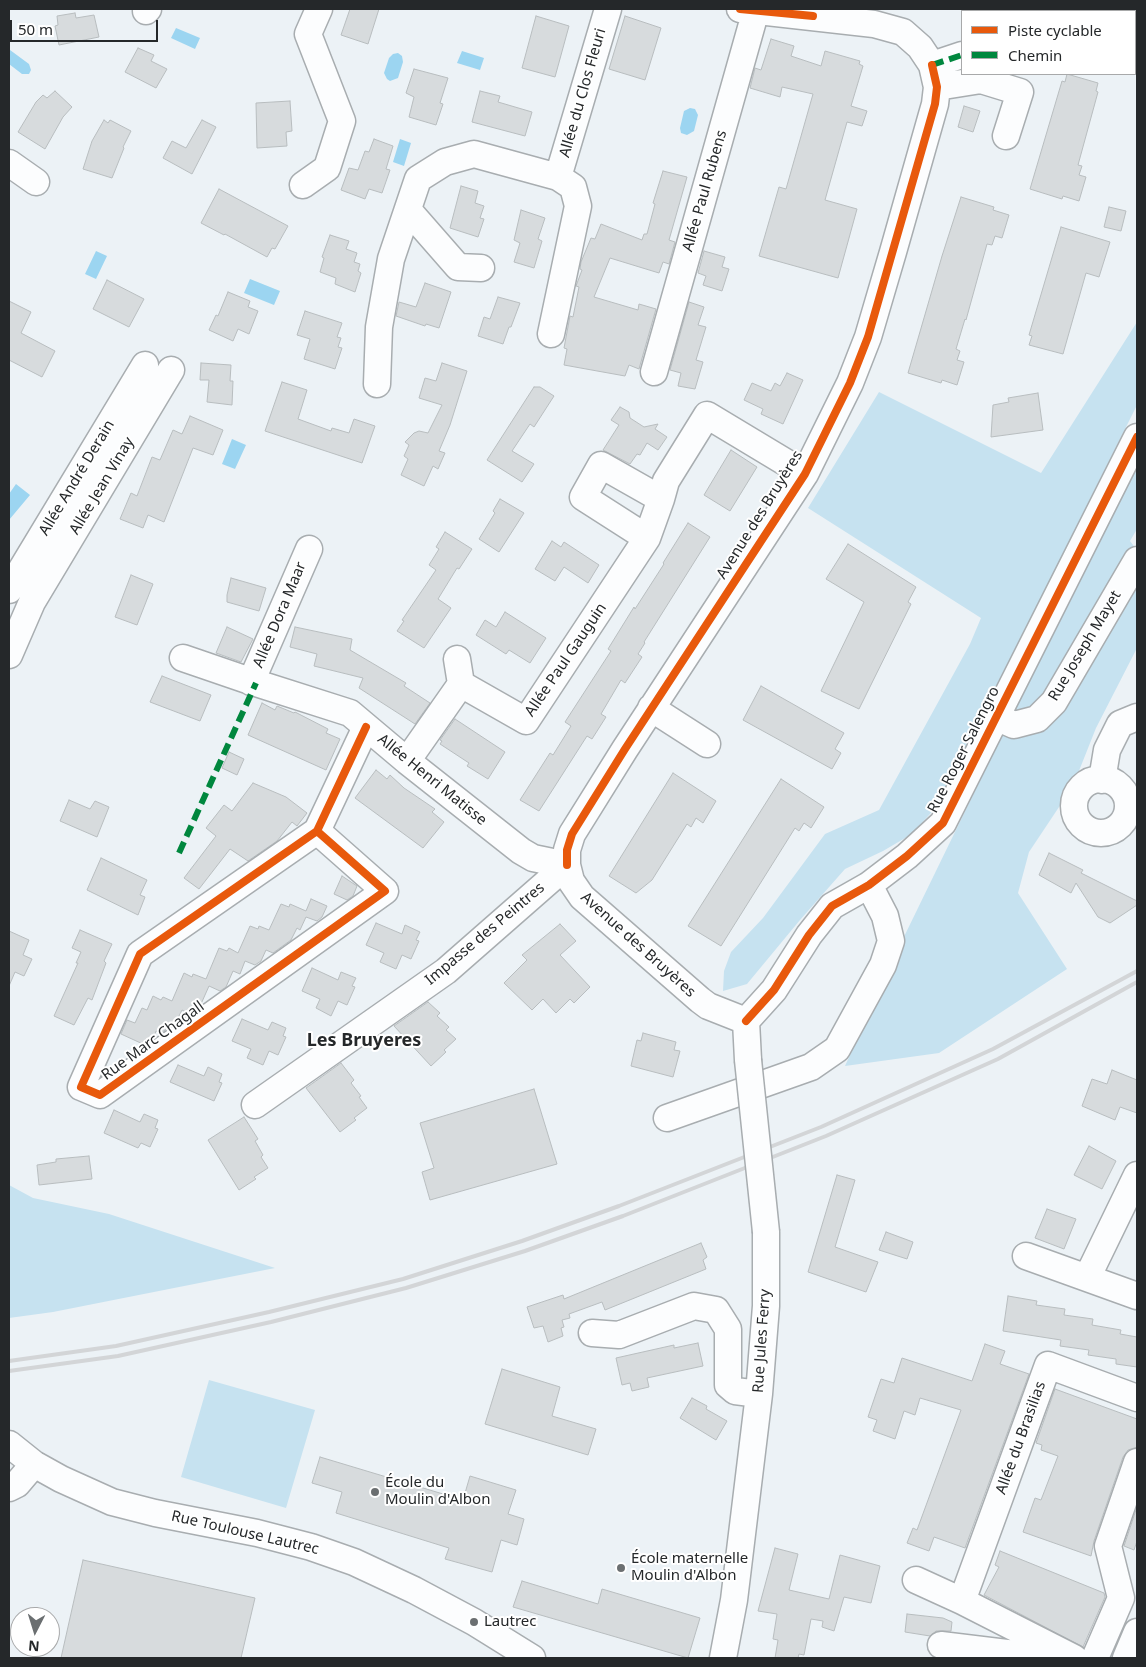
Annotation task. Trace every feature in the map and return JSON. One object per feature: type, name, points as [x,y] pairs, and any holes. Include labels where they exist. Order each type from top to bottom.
[{"type":"street","points":[[303,185],[327,168],[342,121],[308,34],[319,9]]},
{"type":"street","name":"Allée du Clos Fleuri","points":[[558,177],[608,9]]},
{"type":"street","points":[[748,10],[842,14],[903,32],[920,47],[934,76]]},
{"type":"street","name":"Allée Paul Rubens","points":[[654,372],[748,10]]},
{"type":"street","points":[[934,76],[961,57]]},
{"type":"street","points":[[934,76],[982,80],[1020,92],[1006,136]]},
{"type":"street","name":"Avenue des Bruyères","points":[[746,1021],[708,1006],[700,1000],[582,897],[571,881],[566,864],[567,850],[572,834],[651,708],[805,474],[850,383],[868,337],[933,112],[934,76]]},
{"type":"street","name":"Allée du Clos Fleuri","points":[[377,384],[379,327],[391,259],[409,211],[418,179],[445,162],[474,154],[558,177],[574,187],[578,206],[551,334]]},
{"type":"street","points":[[9,163],[36,182]]},
{"type":"street","points":[[409,211],[458,267],[481,268]]},
{"type":"street","name":"Allée André Derain","points":[[9,590],[145,365]]},
{"type":"street","name":"Allée Jean Vinay","points":[[9,655],[32,602],[171,370]]},
{"type":"street","points":[[661,499],[601,465],[583,497],[647,538],[661,499],[666,481],[707,415],[805,474]]},
{"type":"street","name":"Rue Roger Salengro","points":[[746,1021],[774,990],[809,935],[832,906],[869,885],[907,856],[943,823],[1137,436]]},
{"type":"street","name":"Allée Paul Gauguin","points":[[407,761],[459,672],[526,721],[647,538]]},
{"type":"street","name":"Allée Dora Maar","points":[[251,682],[309,549]]},
{"type":"street","name":"Rue Joseph Mayet","points":[[996,717],[1014,725],[1037,719],[1054,702],[1137,560]]},
{"type":"street","points":[[9,590],[32,602]]},
{"type":"street","name":"Allée Henri Matisse","points":[[183,658],[358,720],[520,851],[533,858],[566,864]]},
{"type":"street","points":[[651,708],[707,744]]},
{"type":"street","points":[[1102,780],[1107,750],[1120,724],[1137,717]]},
{"type":"street","name":"Rue Marc Chagall","points":[[317,831],[385,891],[100,1095],[81,1087],[140,954],[317,831],[358,720]]},
{"type":"street","name":"Impasse des Peintres","points":[[255,1105],[446,971],[566,864]]},
{"type":"street","points":[[667,1118],[811,1068],[837,1049],[883,965],[891,941],[885,916],[869,885]]},
{"type":"street","name":"Rue Jules Ferry","points":[[723,1658],[738,1574],[759,1394],[766,1306],[766,1232],[748,1060],[746,1021]]},
{"type":"street","points":[[1087,1278],[1137,1175]]},
{"type":"street","points":[[1026,1256],[1137,1296]]},
{"type":"street","points":[[592,1333],[619,1335],[694,1306],[716,1310],[728,1329],[728,1385],[735,1391],[759,1394]]},
{"type":"street","name":"Allée du Brasilias","points":[[962,1601],[1048,1365],[1137,1398]]},
{"type":"street","name":"Rue Toulouse Lautrec","points":[[9,1444],[34,1464],[80,1489],[112,1502],[155,1513],[266,1535],[311,1547],[354,1562],[414,1590],[474,1622],[532,1658]]},
{"type":"street","points":[[1095,1658],[1120,1598],[1108,1546],[1137,1462]]},
{"type":"street","points":[[9,1488],[17,1484],[34,1464]]},
{"type":"street","points":[[916,1580],[962,1601],[1074,1658]]},
{"type":"street","points":[[1126,1658],[1137,1632]]},
{"type":"street","points":[[941,1645],[1048,1658]]},
{"type":"shaded area","points":[[1137,322],[1137,405],[938,805],[912,834],[883,851],[845,869],[747,984],[723,991],[724,971],[731,952],[763,918],[825,834],[879,810],[970,644],[981,618],[808,508],[879,392],[1041,473]]},
{"type":"shaded area","points":[[1137,465],[1137,529],[1130,541],[1137,550],[1137,648],[1096,728],[1073,786],[1029,852],[1018,893],[1067,969],[939,1053],[845,1066],[899,947]]},
{"type":"shaded area","points":[[9,1185],[33,1198],[109,1214],[275,1268],[53,1312],[9,1318]]},
{"type":"shaded area","points":[[209,1380],[315,1410],[286,1508],[181,1477]]},
{"type":"water","points":[[176,28],[200,38],[195,49],[171,38]]},
{"type":"water","points":[[10,50],[29,64],[31,70],[29,74],[22,74],[9,64]]},
{"type":"water","points":[[462,51],[484,58],[480,70],[457,63]]},
{"type":"water","points":[[398,53],[402,56],[403,62],[398,78],[390,81],[384,73],[389,58],[393,54]]},
{"type":"water","points":[[690,108],[695,109],[698,115],[694,131],[687,135],[681,133],[680,128],[684,111]]},
{"type":"water","points":[[400,139],[411,143],[404,166],[393,162]]},
{"type":"water","points":[[96,251],[107,256],[96,279],[85,274]]},
{"type":"water","points":[[250,279],[280,291],[274,305],[244,293]]},
{"type":"water","points":[[232,439],[246,445],[235,469],[222,464]]},
{"type":"water","points":[[16,484],[30,495],[9,520],[9,494]]},
{"type":"building","points":[[350,9],[379,9],[368,44],[341,35]]},
{"type":"building","points":[[75,13],[76,18],[94,15],[99,37],[59,45],[55,26],[58,25],[57,16]]},
{"type":"building","points":[[536,16],[569,26],[555,77],[522,68]]},
{"type":"building","points":[[625,16],[661,28],[645,80],[609,69]]},
{"type":"building","points":[[771,39],[794,46],[791,56],[821,66],[825,51],[860,61],[859,64],[863,66],[851,106],[867,111],[862,126],[847,122],[825,200],[857,209],[838,278],[759,256],[779,187],[786,189],[813,94],[782,87],[780,97],[750,88],[755,68],[761,70]]},
{"type":"building","points":[[138,48],[154,55],[151,61],[167,69],[156,88],[125,72]]},
{"type":"building","points":[[414,69],[448,78],[440,103],[443,104],[436,125],[409,117],[414,97],[406,93]]},
{"type":"building","points":[[1067,75],[1070,75],[1098,83],[1096,91],[1098,92],[1078,165],[1082,166],[1079,175],[1086,177],[1079,201],[1063,196],[1062,199],[1030,189],[1062,81],[1065,82]]},
{"type":"building","points":[[55,91],[72,107],[63,117],[45,149],[18,132],[36,102],[43,95],[47,98]]},
{"type":"building","points":[[480,91],[500,96],[498,102],[532,112],[525,136],[472,122]]},
{"type":"building","points":[[290,101],[292,131],[286,132],[287,146],[257,148],[256,103]]},
{"type":"building","points":[[964,106],[980,111],[973,132],[958,127]]},
{"type":"building","points":[[104,120],[108,123],[110,120],[131,131],[112,178],[83,169],[92,141]]},
{"type":"building","points":[[202,120],[216,127],[192,174],[163,158],[172,141],[186,148]]},
{"type":"building","points":[[374,139],[393,146],[386,169],[390,170],[382,193],[369,189],[365,199],[341,190],[349,168],[358,170],[365,151],[369,152]]},
{"type":"building","points":[[663,171],[687,177],[669,240],[675,242],[669,264],[663,262],[659,273],[610,258],[594,297],[638,310],[639,304],[656,309],[639,369],[629,365],[625,376],[564,365],[567,349],[564,348],[570,316],[573,317],[579,287],[576,286],[582,270],[580,269],[581,262],[591,238],[595,239],[601,224],[642,240],[644,234],[647,234],[655,204],[653,203]]},
{"type":"building","points":[[461,186],[478,191],[475,203],[484,206],[480,218],[484,219],[478,237],[450,228]]},
{"type":"building","points":[[219,189],[288,226],[275,249],[272,248],[267,257],[201,223]]},
{"type":"building","points":[[961,197],[994,207],[993,210],[1009,215],[1002,238],[995,236],[992,245],[987,244],[956,349],[960,351],[957,360],[964,362],[957,385],[942,380],[941,383],[908,373]]},
{"type":"building","points":[[1109,207],[1126,211],[1121,231],[1104,227]]},
{"type":"building","points":[[521,210],[545,218],[538,239],[542,241],[534,268],[514,262],[520,243],[514,240]]},
{"type":"building","points":[[1061,227],[1110,242],[1099,277],[1086,273],[1063,354],[1029,345],[1032,336],[1029,335]]},
{"type":"building","points":[[330,235],[349,241],[346,249],[357,253],[354,262],[360,264],[358,271],[361,273],[355,292],[335,284],[336,278],[320,272],[324,258],[322,257]]},
{"type":"building","points":[[704,251],[725,257],[722,267],[729,269],[722,291],[703,285],[706,276],[698,273]]},
{"type":"building","points":[[107,280],[144,299],[129,327],[93,309]]},
{"type":"building","points":[[425,283],[451,292],[439,328],[426,324],[425,326],[396,316],[399,302],[416,307]]},
{"type":"building","points":[[228,292],[250,301],[248,307],[258,311],[249,334],[238,329],[233,341],[209,330],[216,315],[218,316]]},
{"type":"building","points":[[498,297],[520,303],[503,344],[478,336],[484,317],[490,319]]},
{"type":"building","points":[[9,301],[31,312],[21,333],[55,351],[42,377],[9,360]]},
{"type":"building","points":[[689,302],[704,307],[698,325],[706,327],[696,360],[703,362],[695,389],[678,386],[681,373],[670,370]]},
{"type":"building","points":[[305,311],[342,323],[337,337],[341,338],[338,347],[342,348],[335,369],[304,359],[310,339],[297,335]]},
{"type":"building","points":[[201,363],[231,365],[230,381],[233,381],[232,405],[207,402],[209,380],[200,380]]},
{"type":"building","points":[[442,363],[467,371],[450,425],[439,451],[445,453],[438,469],[433,466],[424,486],[401,475],[408,459],[404,456],[409,445],[405,442],[414,433],[419,431],[428,433],[442,405],[419,398],[425,378],[436,381]]},
{"type":"building","points":[[787,373],[803,380],[783,424],[761,414],[763,409],[744,400],[752,383],[771,391],[775,383],[780,386]]},
{"type":"building","points":[[282,382],[307,390],[298,419],[331,431],[332,428],[349,433],[354,419],[375,426],[362,463],[265,431]]},
{"type":"building","points":[[534,387],[540,387],[554,396],[534,427],[530,424],[512,451],[534,464],[522,482],[487,460]]},
{"type":"building","points":[[1038,393],[1043,430],[991,437],[993,405],[1009,402],[1008,398]]},
{"type":"building","points":[[620,407],[629,412],[630,418],[644,427],[658,424],[655,429],[667,437],[658,450],[647,443],[640,455],[637,454],[630,464],[603,450],[619,425],[611,420]]},
{"type":"building","points":[[190,416],[223,430],[213,455],[193,448],[164,522],[148,515],[143,528],[120,519],[131,493],[137,496],[152,457],[160,460],[173,430],[182,434]]},
{"type":"building","points":[[731,450],[757,467],[730,511],[704,495]]},
{"type":"building","points":[[500,499],[524,513],[499,552],[479,539],[495,513],[493,511]]},
{"type":"building","points":[[688,523],[710,537],[644,642],[638,654],[642,657],[625,683],[621,680],[601,714],[606,717],[592,739],[587,736],[539,811],[520,800],[550,753],[553,755],[571,726],[565,722],[611,651],[608,649],[664,564]]},
{"type":"building","points":[[445,532],[472,549],[459,569],[457,568],[438,599],[451,608],[424,648],[397,631],[404,621],[402,620],[436,570],[429,565],[439,549],[436,547]]},
{"type":"building","points":[[552,541],[561,547],[564,542],[599,565],[588,583],[564,567],[555,581],[535,569]]},
{"type":"building","points":[[848,544],[916,587],[908,602],[911,604],[859,709],[821,691],[864,602],[826,579]]},
{"type":"building","points":[[131,575],[153,584],[137,625],[115,617]]},
{"type":"building","points":[[231,578],[266,588],[259,611],[227,602]]},
{"type":"building","points":[[505,612],[546,638],[530,663],[509,650],[506,654],[476,635],[485,620],[496,627]]},
{"type":"building","points":[[227,627],[253,639],[241,662],[216,653]]},
{"type":"building","points":[[295,627],[352,639],[350,650],[406,683],[404,686],[430,703],[415,724],[359,688],[363,678],[314,666],[317,654],[290,647]]},
{"type":"building","points":[[162,676],[211,695],[200,721],[150,702]]},
{"type":"building","points":[[761,686],[844,733],[835,749],[841,753],[832,769],[743,720]]},
{"type":"building","points":[[262,703],[275,710],[277,706],[295,712],[328,729],[326,733],[340,739],[326,770],[248,735]]},
{"type":"building","points":[[455,719],[505,752],[488,779],[467,766],[469,763],[440,744],[442,741],[440,740]]},
{"type":"building","points":[[229,752],[244,759],[237,775],[222,768]]},
{"type":"building","points":[[376,770],[387,779],[390,775],[404,788],[435,809],[432,812],[444,822],[423,848],[355,798]]},
{"type":"building","points":[[673,773],[716,801],[703,823],[696,818],[691,827],[687,824],[652,880],[636,893],[609,876]]},
{"type":"building","points":[[781,779],[824,807],[811,828],[804,823],[799,831],[795,828],[721,946],[688,926]]},
{"type":"building","points":[[253,783],[286,797],[307,813],[297,826],[292,822],[277,841],[248,861],[230,849],[199,889],[184,878],[216,836],[206,828],[224,805],[232,811]]},
{"type":"building","points":[[69,800],[90,809],[95,801],[109,807],[97,837],[60,821]]},
{"type":"building","points":[[1049,853],[1083,870],[1081,873],[1137,901],[1137,905],[1110,923],[1098,917],[1076,883],[1071,893],[1039,875]]},
{"type":"building","points":[[101,858],[147,880],[140,895],[145,897],[138,915],[87,890]]},
{"type":"building","points":[[342,876],[357,886],[353,896],[347,900],[334,894]]},
{"type":"building","points":[[311,899],[327,906],[322,917],[317,921],[306,917],[300,930],[297,928],[291,940],[273,953],[266,950],[261,961],[255,965],[245,961],[240,974],[233,971],[226,987],[220,991],[209,986],[201,1004],[188,1013],[182,1010],[176,1022],[161,1033],[156,1031],[153,1039],[145,1045],[121,1034],[127,1020],[135,1023],[142,1008],[147,1010],[153,996],[161,1000],[163,997],[172,1001],[184,973],[192,977],[193,974],[206,979],[219,948],[227,951],[229,948],[238,953],[250,926],[258,929],[259,926],[269,930],[281,904],[289,907],[290,904],[306,911]]},
{"type":"building","points":[[376,923],[402,934],[405,925],[420,932],[416,940],[419,941],[411,959],[402,955],[396,969],[380,962],[384,953],[366,945]]},
{"type":"building","points":[[560,924],[576,941],[560,955],[590,987],[574,1003],[570,999],[556,1013],[543,999],[532,1010],[504,983],[527,960],[522,955]]},
{"type":"building","points":[[80,930],[112,944],[104,961],[106,963],[92,1000],[88,998],[74,1025],[54,1016],[78,963],[76,963],[81,952],[72,948]]},
{"type":"building","points":[[9,931],[29,940],[23,955],[32,959],[24,976],[15,972],[9,986]]},
{"type":"building","points":[[312,968],[338,980],[341,972],[356,978],[352,986],[355,987],[347,1005],[338,1001],[331,1016],[316,1008],[320,999],[302,991]]},
{"type":"building","points":[[428,1002],[440,1013],[437,1016],[449,1027],[446,1030],[456,1039],[431,1066],[394,1026]]},
{"type":"building","points":[[242,1019],[268,1030],[272,1022],[286,1028],[283,1036],[286,1037],[278,1055],[269,1051],[263,1065],[247,1058],[251,1049],[232,1041]]},
{"type":"building","points":[[643,1033],[676,1042],[674,1050],[680,1051],[673,1077],[631,1066],[637,1040],[641,1041]]},
{"type":"building","points":[[341,1063],[354,1080],[351,1083],[367,1108],[354,1118],[356,1120],[340,1132],[306,1088]]},
{"type":"building","points":[[178,1065],[204,1076],[208,1067],[222,1074],[219,1082],[222,1083],[214,1101],[170,1082]]},
{"type":"building","points":[[1112,1070],[1137,1080],[1137,1113],[1120,1107],[1115,1120],[1082,1106],[1092,1079],[1107,1084]]},
{"type":"building","points":[[534,1089],[557,1164],[430,1200],[422,1172],[434,1168],[420,1123]]},
{"type":"building","points":[[114,1110],[140,1122],[144,1114],[158,1120],[155,1128],[158,1129],[150,1147],[141,1143],[138,1148],[104,1133]]},
{"type":"building","points":[[244,1117],[258,1139],[255,1141],[263,1155],[261,1157],[268,1168],[254,1177],[256,1179],[239,1190],[208,1140]]},
{"type":"building","points":[[1089,1146],[1116,1161],[1102,1189],[1074,1175]]},
{"type":"building","points":[[89,1156],[92,1179],[39,1185],[37,1165],[56,1162],[56,1159]]},
{"type":"building","points":[[837,1175],[855,1180],[835,1247],[878,1262],[866,1292],[808,1272]]},
{"type":"building","points":[[1047,1209],[1076,1219],[1064,1249],[1035,1238]]},
{"type":"building","points":[[886,1232],[913,1242],[907,1259],[879,1250]]},
{"type":"building","points":[[701,1243],[707,1257],[703,1260],[706,1269],[605,1310],[602,1302],[569,1314],[570,1318],[562,1320],[564,1327],[561,1328],[563,1336],[548,1342],[543,1326],[534,1328],[527,1307],[563,1295],[564,1299]]},
{"type":"building","points":[[1008,1296],[1037,1301],[1036,1305],[1065,1309],[1064,1315],[1093,1319],[1092,1325],[1121,1330],[1120,1334],[1137,1337],[1137,1367],[1116,1364],[1116,1359],[1088,1355],[1089,1350],[1060,1346],[1061,1340],[1003,1331]]},
{"type":"building","points":[[698,1343],[703,1366],[647,1378],[649,1387],[632,1391],[630,1383],[622,1385],[616,1358],[674,1345],[674,1348]]},
{"type":"building","points":[[985,1344],[1005,1351],[1000,1364],[1029,1374],[965,1548],[934,1537],[929,1551],[907,1543],[913,1528],[917,1530],[961,1410],[920,1398],[915,1415],[904,1411],[895,1439],[873,1431],[877,1420],[868,1417],[881,1379],[894,1383],[902,1358],[972,1381]]},
{"type":"building","points":[[502,1369],[560,1387],[552,1416],[596,1429],[588,1455],[485,1424]]},
{"type":"building","points":[[1055,1389],[1137,1419],[1137,1447],[1128,1450],[1123,1457],[1094,1541],[1091,1556],[1023,1532],[1035,1498],[1041,1500],[1058,1456],[1041,1450],[1042,1445],[1036,1443]]},
{"type":"building","points":[[692,1398],[707,1406],[706,1409],[727,1421],[716,1440],[680,1418]]},
{"type":"building","points":[[320,1457],[463,1500],[470,1476],[516,1490],[508,1514],[524,1519],[517,1545],[501,1540],[492,1572],[445,1559],[449,1548],[336,1513],[342,1492],[312,1483]]},
{"type":"building","points":[[1137,1507],[1137,1541],[1134,1550],[1124,1546]]},
{"type":"building","points":[[775,1548],[798,1554],[789,1590],[829,1599],[840,1555],[880,1566],[871,1603],[844,1597],[834,1631],[822,1627],[823,1621],[811,1619],[804,1655],[799,1654],[798,1658],[775,1658],[778,1640],[773,1639],[777,1614],[758,1611]]},
{"type":"building","points":[[1000,1551],[1104,1593],[1105,1597],[1083,1647],[984,1595],[999,1567],[995,1565]]},
{"type":"building","points":[[83,1560],[255,1598],[241,1658],[61,1658]]},
{"type":"building","points":[[522,1581],[598,1604],[602,1589],[700,1618],[688,1658],[513,1607]]},
{"type":"building","points":[[907,1614],[943,1618],[952,1622],[951,1631],[936,1631],[930,1636],[905,1632]]},
{"type":"railway","points":[[9,1361],[116,1346],[269,1312],[403,1279],[522,1241],[619,1206],[821,1127],[993,1049],[1137,971]]},
{"type":"railway","points":[[9,1371],[118,1356],[271,1322],[406,1288],[525,1251],[623,1216],[826,1136],[998,1059],[1137,982]]},
{"type":"marked path","points":[[932,65],[961,55]]},
{"type":"marked path","points":[[179,853],[256,683]]},
{"type":"cycle path","points":[[740,9],[813,16]]},
{"type":"cycle path","points":[[567,865],[567,850],[572,834],[625,749],[805,474],[850,383],[868,337],[935,104],[937,87],[932,65]]},
{"type":"cycle path","points":[[746,1021],[774,990],[809,935],[832,906],[869,885],[907,856],[943,823],[1137,437]]},
{"type":"cycle path","points":[[317,831],[140,954],[81,1087],[100,1095],[385,891],[317,831],[366,727]]},
{"type":"place","name":"École du Moulin d'Albon","points":[[375,1492]]},
{"type":"place","name":"École maternelle Moulin d'Albon","points":[[621,1568]]},
{"type":"place","name":"Lautrec","points":[[474,1622]]},
{"type":"district","name":"Les Bruyeres","points":[[364,1041]]}]
